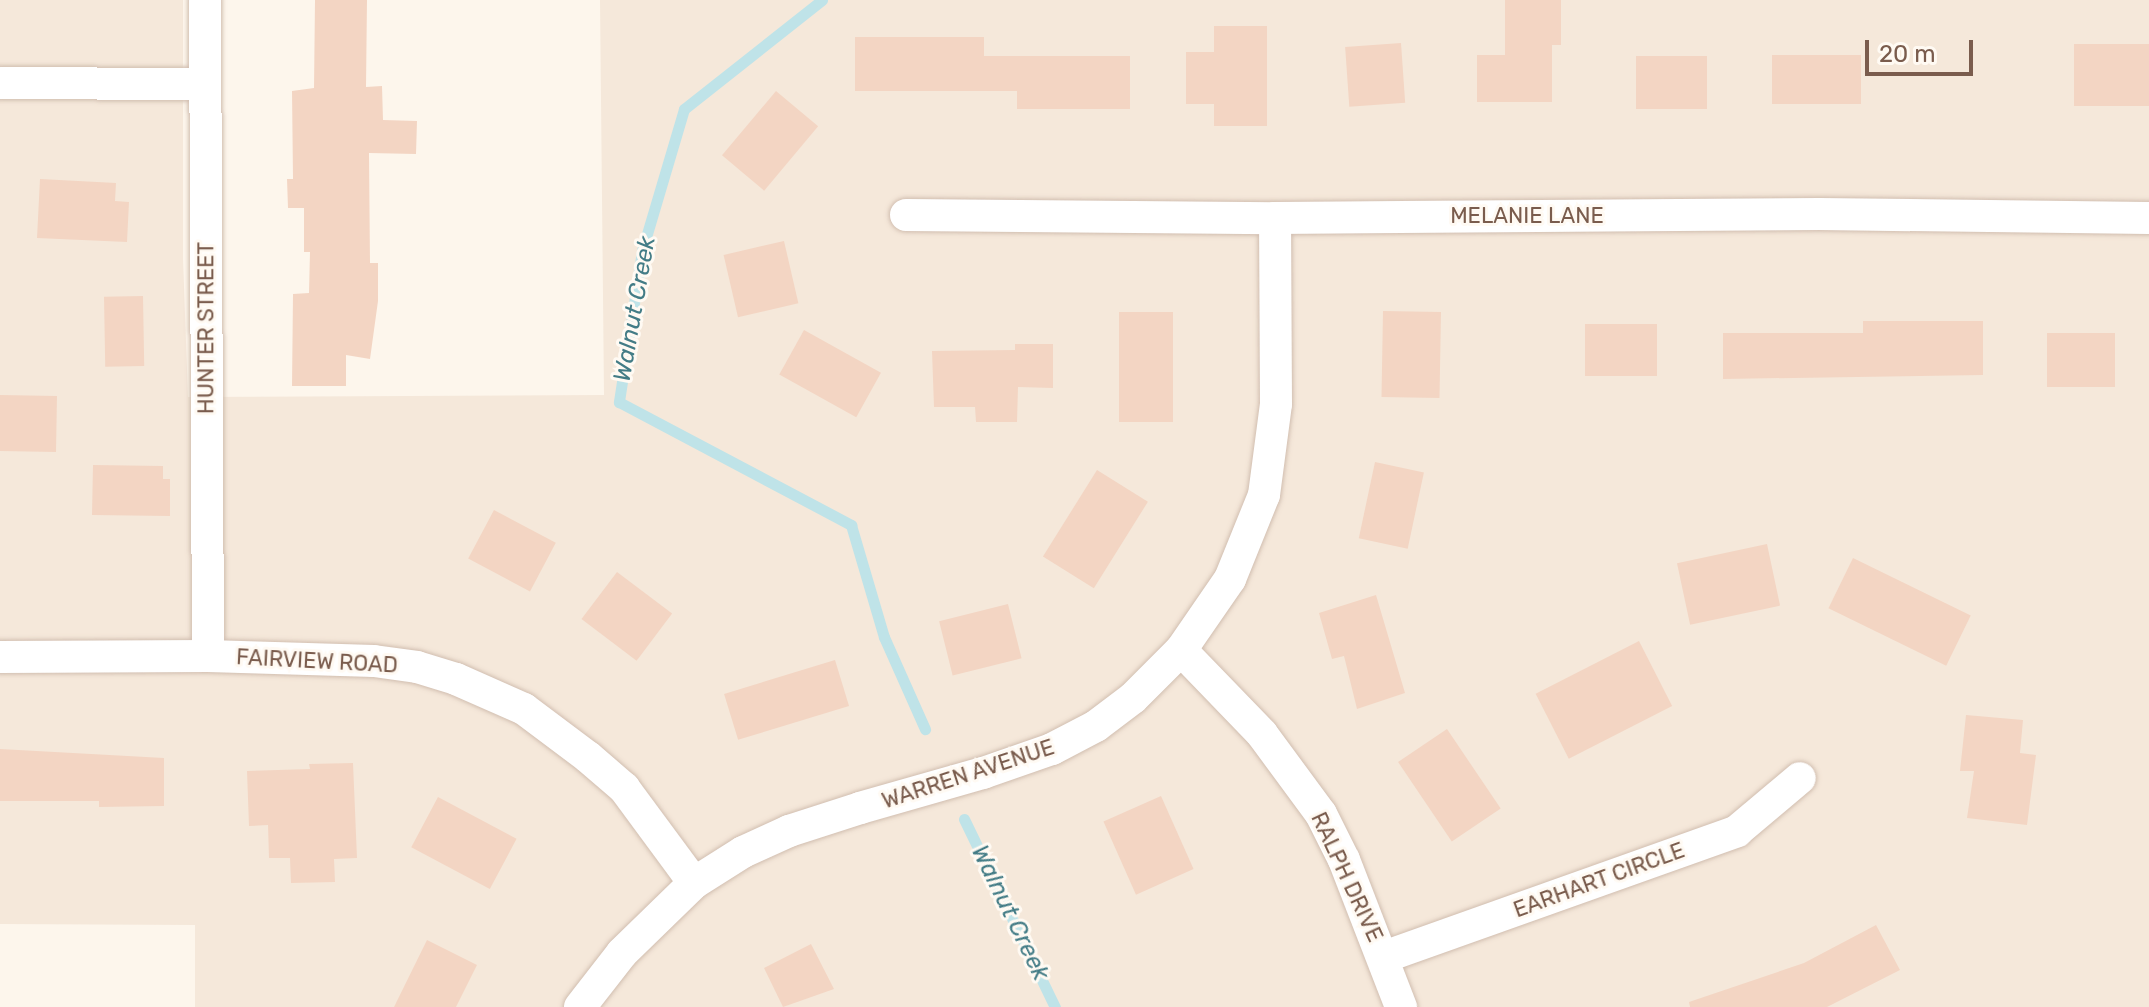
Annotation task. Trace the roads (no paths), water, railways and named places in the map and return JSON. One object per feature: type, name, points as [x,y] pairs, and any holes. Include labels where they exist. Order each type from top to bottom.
[{"type":"street","name":"HUNTER STREET","points":[[205,0],[208,656]]},
{"type":"street","points":[[0,83],[205,84]]},
{"type":"street","name":"MELANIE LANE","points":[[906,215],[1275,218],[1819,214],[2149,218]]},
{"type":"street","name":"WARREN AVENUE","points":[[580,1007],[622,953],[694,883],[743,852],[789,831],[1052,749],[1096,726],[1133,698],[1181,650],[1230,579],[1264,495],[1276,404],[1275,218]]},
{"type":"street","name":"RALPH DRIVE","points":[[1181,650],[1262,734],[1321,814],[1384,957],[1401,1007]]},
{"type":"street","name":"FAIRVIEW ROAD","points":[[0,657],[208,656],[374,661],[417,667],[493,693],[550,727],[624,788],[694,883]]},
{"type":"street","name":"EARHART CIRCLE","points":[[1384,957],[1737,831],[1800,778]]},
{"type":"waterway","name":"Walnut Creek","points":[[822,0],[684,109],[642,251],[619,402],[851,525],[884,637],[925,729]]},
{"type":"waterway","name":"Walnut Creek","points":[[964,819],[1055,1007]]}]
